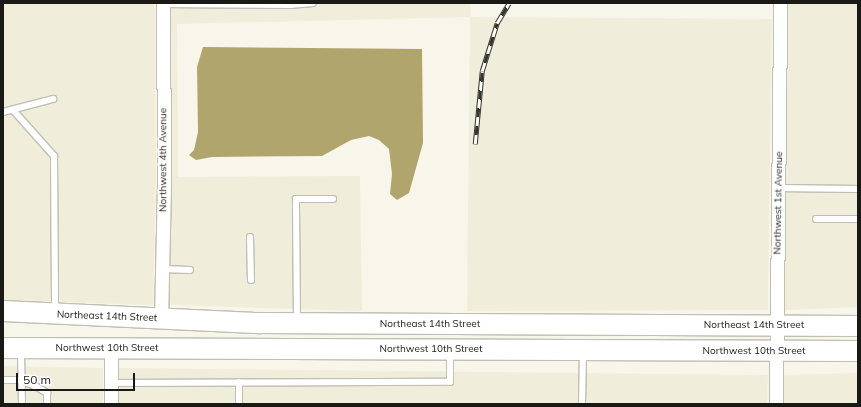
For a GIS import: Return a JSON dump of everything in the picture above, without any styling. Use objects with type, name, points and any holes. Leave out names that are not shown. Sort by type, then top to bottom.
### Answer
[{"type":"main road","name":"Northeast 14th Street","points":[[3,311],[297,323],[858,326]]},
{"type":"main road","name":"Northwest 10th Street","points":[[12,348],[858,351]]},
{"type":"street","name":"Northwest 1st Avenue","points":[[776,404],[780,3]]},
{"type":"street","name":"Northwest 4th Avenue","points":[[161,318],[164,182],[163,4]]},
{"type":"street","points":[[111,348],[111,404]]},
{"type":"lane","points":[[163,4],[290,5],[313,3]]},
{"type":"lane","points":[[3,112],[53,99]]},
{"type":"lane","points":[[13,110],[54,156],[56,314]]},
{"type":"lane","points":[[778,188],[858,189]]},
{"type":"lane","points":[[297,323],[296,199],[333,198]]},
{"type":"lane","points":[[816,219],[858,219]]},
{"type":"lane","points":[[250,237],[251,280]]},
{"type":"lane","points":[[162,269],[190,270]]},
{"type":"lane","points":[[12,348],[21,380],[22,404]]},
{"type":"lane","points":[[111,383],[450,382],[450,349]]},
{"type":"lane","points":[[582,404],[583,350]]},
{"type":"lane","points":[[3,380],[21,380],[47,393],[47,404]]},
{"type":"lane","points":[[239,382],[239,404]]},
{"type":"shaded area","points":[[3,3],[155,3],[156,181],[153,305],[3,300]]},
{"type":"shaded area","points":[[171,3],[470,3],[471,17],[772,19],[768,310],[467,311],[470,17],[177,24],[178,177],[360,176],[362,311],[169,305],[172,181]]},
{"type":"shaded area","points":[[788,3],[858,3],[858,307],[785,310]]},
{"type":"shaded area","points":[[203,47],[422,49],[423,143],[409,193],[397,200],[390,194],[392,174],[389,149],[379,140],[369,136],[351,140],[322,156],[212,157],[196,160],[189,155],[194,150],[198,132],[197,67]]},
{"type":"shaded area","points":[[3,366],[103,368],[103,404],[3,404]]},
{"type":"shaded area","points":[[119,368],[768,375],[767,404],[119,404]]},
{"type":"shaded area","points":[[858,373],[858,404],[784,404],[784,375]]},
{"type":"railway","points":[[475,144],[482,71],[497,23],[509,3]]}]
